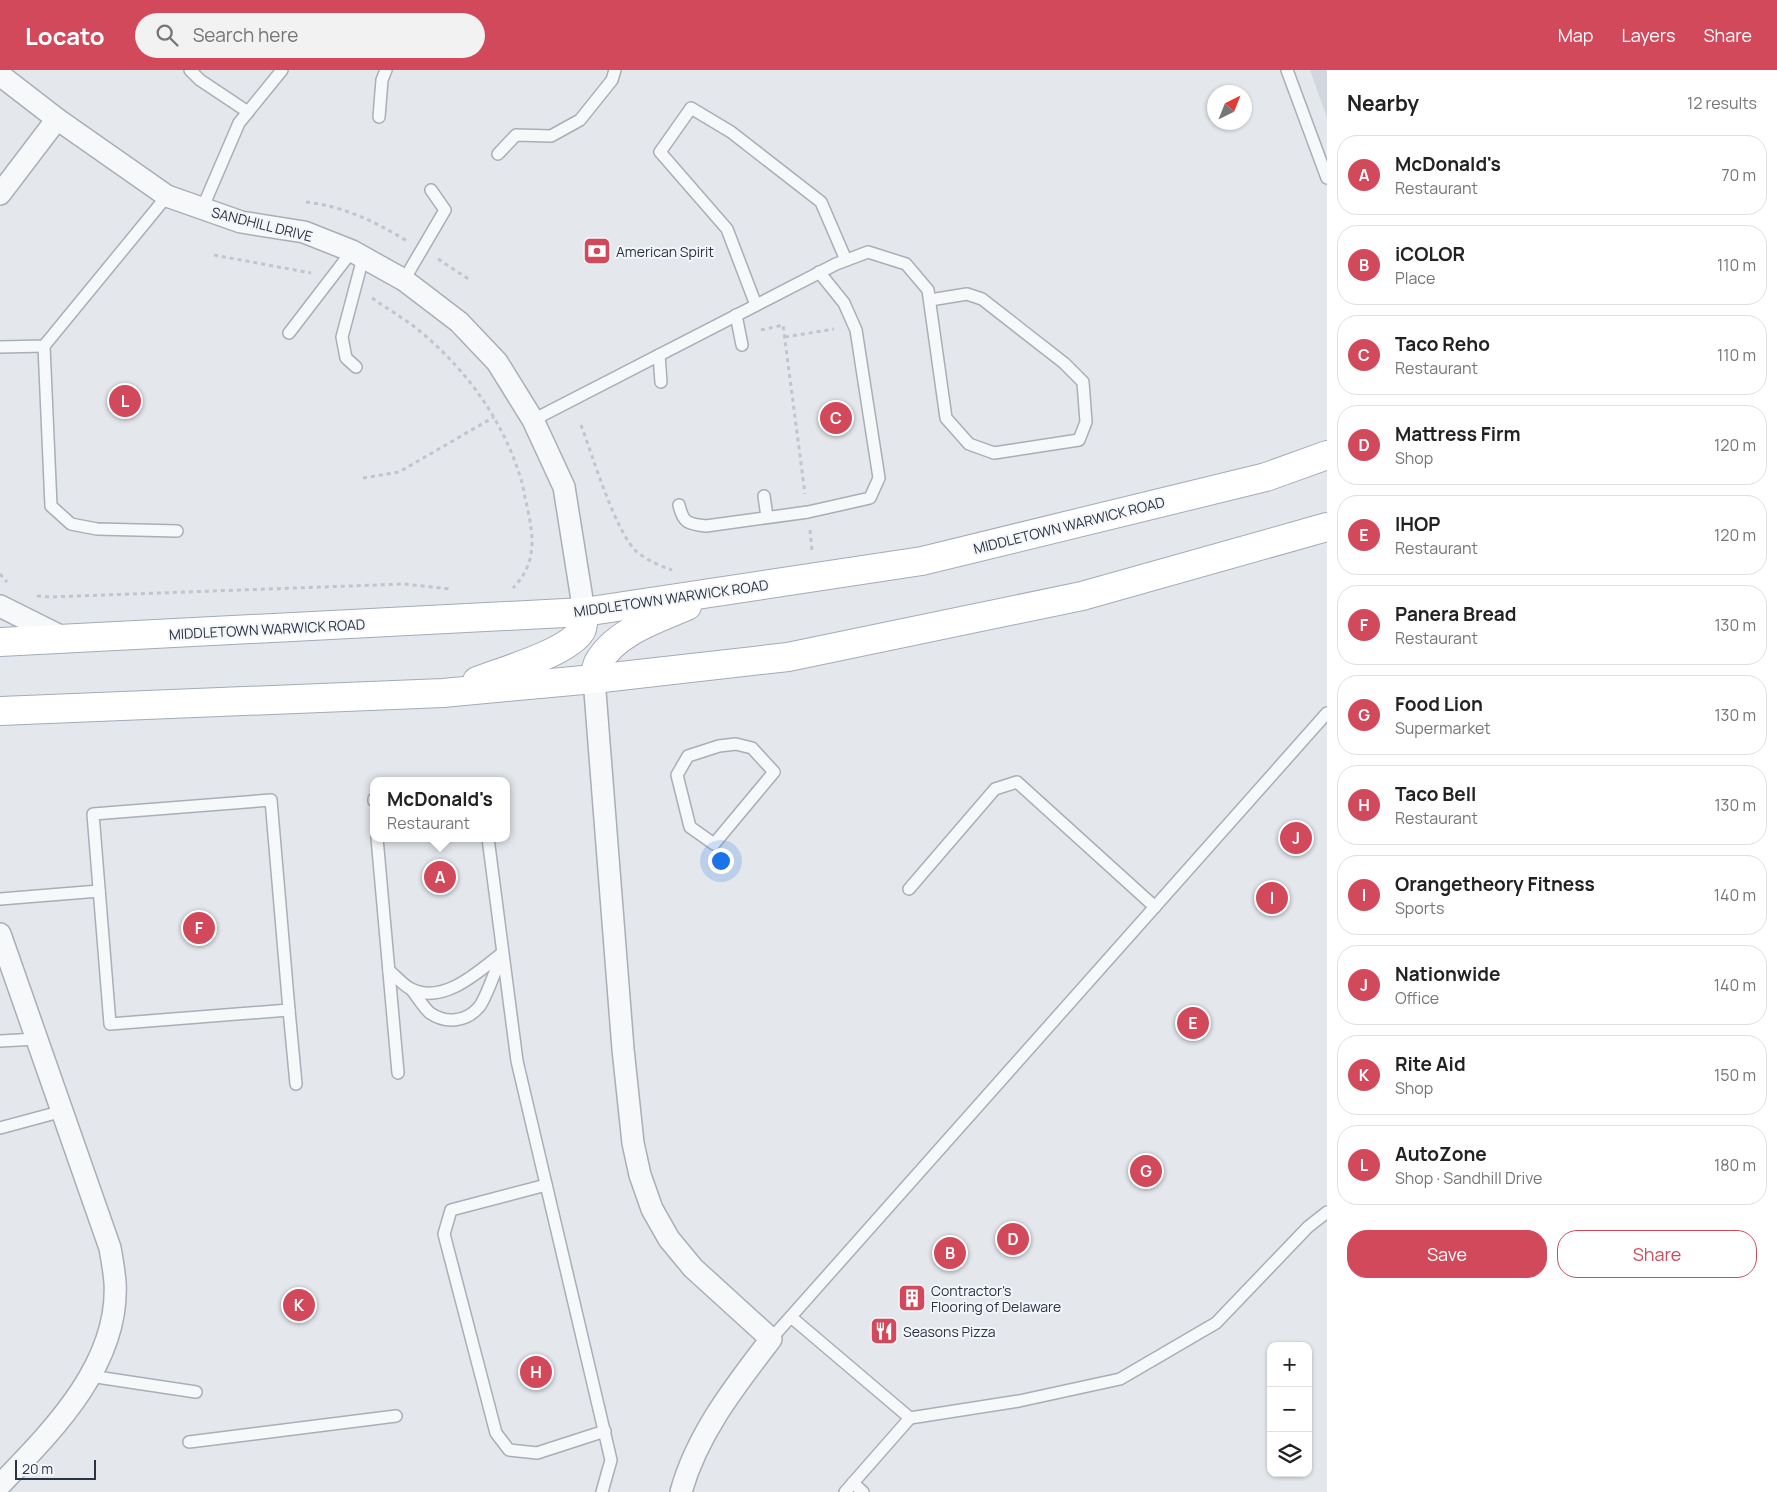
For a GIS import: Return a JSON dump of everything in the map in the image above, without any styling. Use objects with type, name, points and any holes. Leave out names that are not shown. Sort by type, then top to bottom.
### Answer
[{"type":"main road","name":"MIDDLETOWN WARWICK ROAD","points":[[0,642],[69,640],[584,612],[922,561],[1266,476],[1327,455]]},
{"type":"main road","points":[[0,711],[443,693],[594,679],[788,656],[1082,596],[1327,527]]},
{"type":"main road","points":[[594,679],[598,664],[613,644],[636,629],[716,592]]},
{"type":"main road","points":[[443,693],[551,653],[574,640],[583,629],[584,612]]},
{"type":"street","name":"SANDHILL DRIVE","points":[[0,75],[57,119],[167,196],[241,222],[304,232],[357,254],[404,280],[459,322],[496,362],[533,420],[564,488],[584,612]]},
{"type":"street","points":[[0,194],[57,119]]},
{"type":"street","points":[[0,606],[69,640]]},
{"type":"street","points":[[594,679],[623,1049],[633,1143],[640,1175],[652,1210],[669,1239],[693,1268],[771,1339],[738,1382],[711,1422],[695,1452],[681,1492]]},
{"type":"street","points":[[0,934],[110,1248],[115,1283],[111,1322],[104,1345],[90,1376],[70,1408],[40,1444],[0,1485]]},
{"type":"lane","points":[[190,70],[200,80],[248,112]]},
{"type":"lane","points":[[202,209],[239,123],[282,70]]},
{"type":"lane","points":[[380,117],[382,80],[386,70]]},
{"type":"lane","points":[[498,154],[516,135],[551,136],[580,120],[612,80],[615,70]]},
{"type":"lane","points":[[1287,70],[1327,178]]},
{"type":"lane","points":[[756,305],[727,229],[660,152],[691,108],[731,132],[821,202],[846,260]]},
{"type":"lane","points":[[404,280],[445,210],[431,190]]},
{"type":"lane","points":[[167,196],[44,346],[51,506],[70,524],[97,530],[177,531]]},
{"type":"lane","points":[[533,420],[819,272],[868,252],[906,264],[928,290],[946,418],[969,444],[994,453],[1079,440],[1086,422],[1083,382],[1064,363],[982,298],[967,294],[930,300]]},
{"type":"lane","points":[[289,333],[332,277],[357,254]]},
{"type":"lane","points":[[356,367],[346,358],[342,337],[356,286],[357,254]]},
{"type":"lane","points":[[679,505],[682,517],[690,524],[706,526],[808,512],[870,498],[879,478],[856,330],[844,303],[819,272]]},
{"type":"lane","points":[[736,315],[742,345]]},
{"type":"lane","points":[[0,347],[44,346]]},
{"type":"lane","points":[[658,355],[661,382]]},
{"type":"lane","points":[[764,496],[767,517]]},
{"type":"lane","points":[[771,1339],[1327,713]]},
{"type":"lane","points":[[736,744],[752,748],[774,772],[714,844],[690,827],[678,776],[688,756],[718,746],[736,744]]},
{"type":"lane","points":[[909,890],[995,789],[1017,782],[1155,907]]},
{"type":"lane","points":[[289,1010],[110,1024],[93,814],[271,800],[296,1084]]},
{"type":"lane","points":[[377,842],[398,1073]]},
{"type":"lane","points":[[489,842],[516,1061],[611,1460],[602,1492]]},
{"type":"lane","points":[[0,899],[99,891]]},
{"type":"lane","points":[[389,971],[411,989],[429,1012],[442,1019],[454,1021],[466,1017],[479,1007],[503,953]]},
{"type":"lane","points":[[411,989],[433,994],[453,988],[472,977],[503,953]]},
{"type":"lane","points":[[0,1041],[38,1039]]},
{"type":"lane","points":[[0,1128],[63,1111]]},
{"type":"lane","points":[[546,1185],[451,1210],[444,1234],[496,1433],[509,1450],[538,1453],[605,1431]]},
{"type":"lane","points":[[863,1492],[849,1488],[910,1418],[1019,1401],[1120,1379],[1216,1322],[1308,1227],[1327,1212]]},
{"type":"lane","points":[[791,1317],[910,1418]]},
{"type":"lane","points":[[90,1376],[196,1392]]},
{"type":"lane","points":[[189,1442],[396,1416]]},
{"type":"path","points":[[306,202],[330,205],[374,222],[470,280]]},
{"type":"path","points":[[214,255],[332,277]]},
{"type":"path","points":[[356,286],[416,328],[456,365],[481,395],[501,429],[520,473],[530,520],[533,546],[528,567],[512,589],[506,591]]},
{"type":"path","points":[[761,330],[783,325],[812,552]]},
{"type":"path","points":[[785,337],[839,328]]},
{"type":"path","points":[[363,478],[399,472],[494,417]]},
{"type":"path","points":[[0,574],[7,583],[15,587]]},
{"type":"path","points":[[30,594],[50,598],[404,584],[453,590]]},
{"type":"shaded area","points":[[1310,70],[1327,70],[1327,118]]},
{"type":"place","name":"American Spirit","points":[[597,251]]},
{"type":"place","name":"AutoZone","points":[[125,401]]},
{"type":"place","name":"Taco Reho","points":[[836,418]]},
{"type":"place","name":"Nationwide","points":[[1296,838]]},
{"type":"place","name":"McDonald's","points":[[440,877]]},
{"type":"place","name":"Orangetheory Fitness","points":[[1272,898]]},
{"type":"place","name":"Panera Bread","points":[[199,928]]},
{"type":"place","name":"IHOP","points":[[1193,1023]]},
{"type":"place","name":"Food Lion","points":[[1146,1171]]},
{"type":"place","name":"Mattress Firm","points":[[1013,1239]]},
{"type":"place","name":"iCOLOR","points":[[950,1253]]},
{"type":"place","name":"Contractor's Flooring of Delaware","points":[[912,1298]]},
{"type":"place","name":"Rite Aid","points":[[299,1305]]},
{"type":"place","name":"Seasons Pizza","points":[[884,1331]]},
{"type":"place","name":"Taco Bell","points":[[536,1372]]}]
